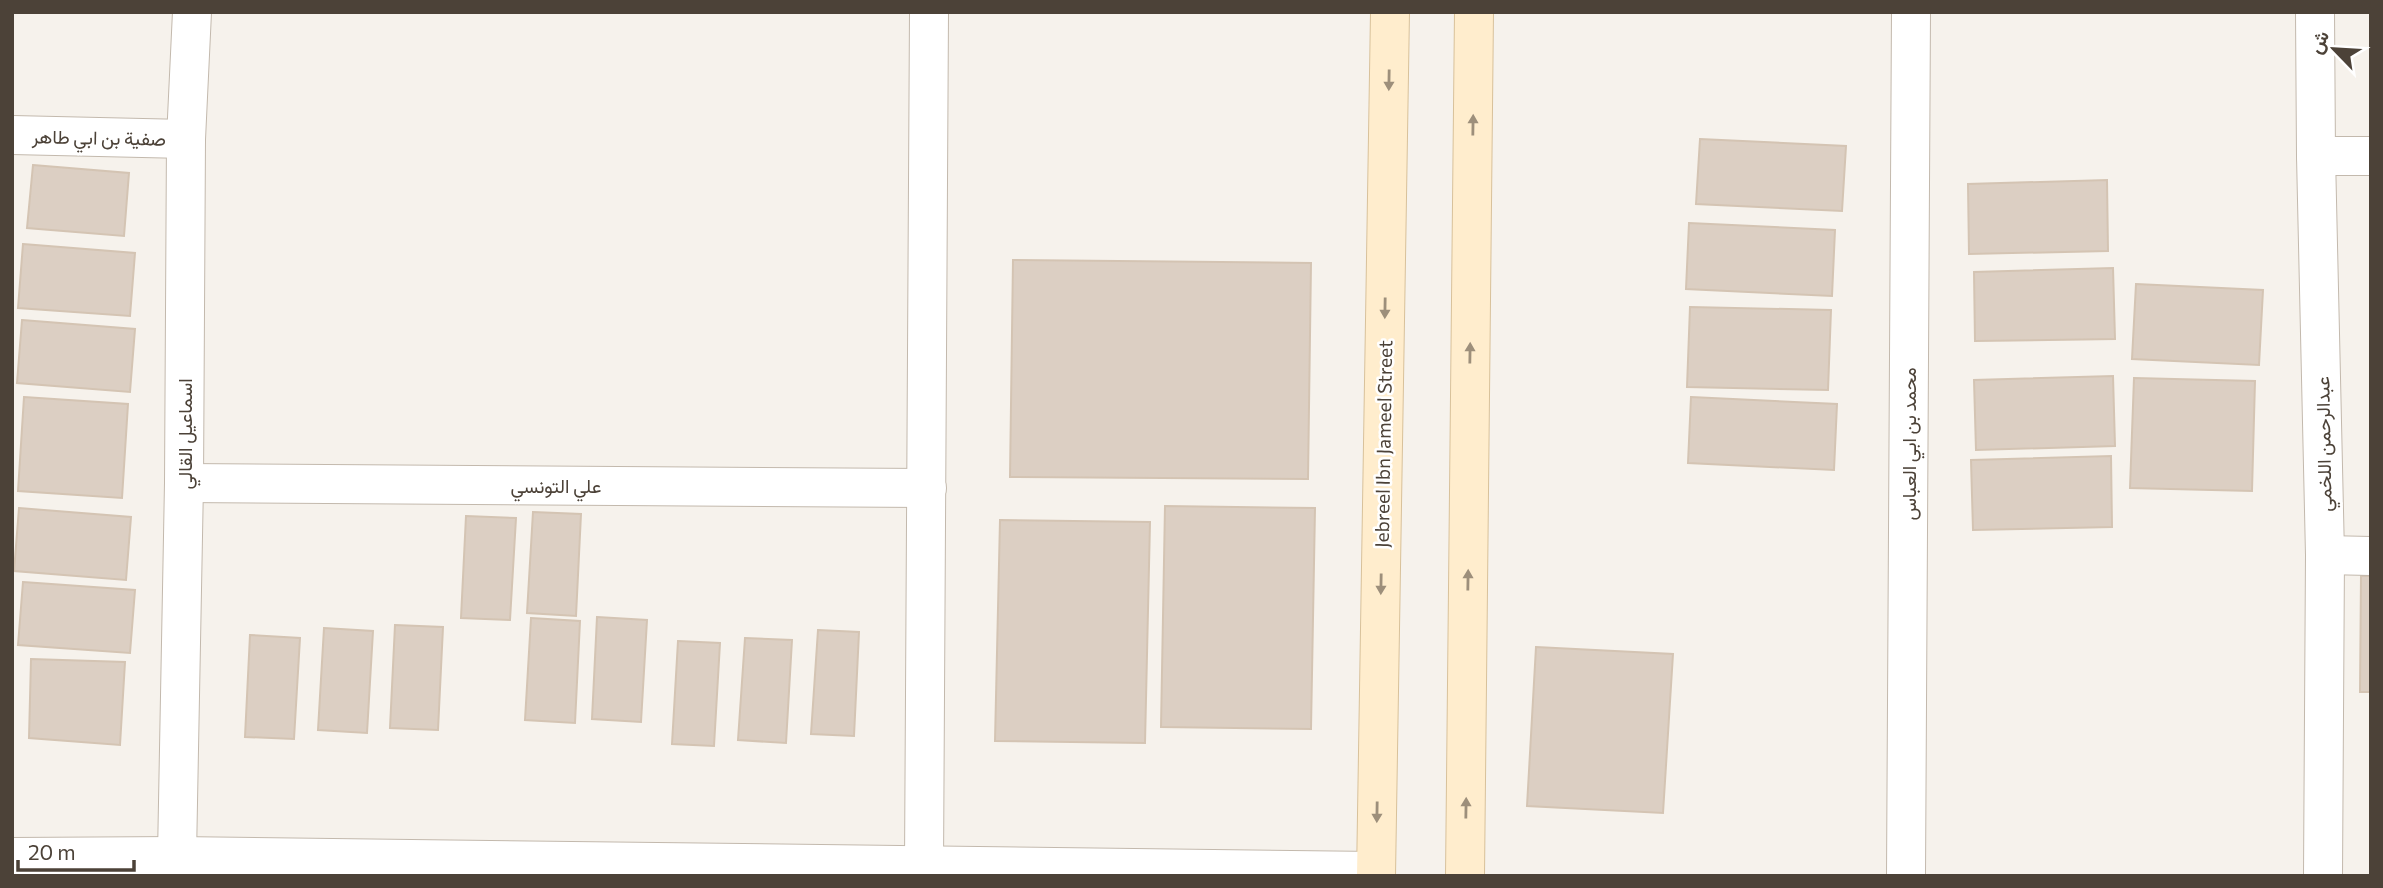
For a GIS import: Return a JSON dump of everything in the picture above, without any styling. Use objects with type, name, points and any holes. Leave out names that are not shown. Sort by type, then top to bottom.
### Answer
[{"type":"street","name":"اسماعيل القالي","points":[[177,856],[184,483],[186,139],[192,12]]},
{"type":"street","points":[[925,865],[929,12]]},
{"type":"street","name":"Jebreel Ibn Jameel Street","points":[[1376,873],[1390,12]]},
{"type":"street","points":[[1465,876],[1474,12]]},
{"type":"street","name":"محمد بن ابي العباس","points":[[1906,876],[1911,12]]},
{"type":"street","name":"عبدالرحمن اللخمي","points":[[2315,12],[2315,156],[2325,555],[2322,876]]},
{"type":"street","name":"صفية بن ابي طاهر","points":[[12,135],[186,139]]},
{"type":"street","points":[[2315,156],[2371,156]]},
{"type":"street","name":"علي التونسي","points":[[184,483],[927,488]]},
{"type":"street","points":[[2325,555],[2371,556]]},
{"type":"street","points":[[12,857],[177,856],[1376,873]]},
{"type":"building","points":[[1700,139],[1846,146],[1842,211],[1696,204]]},
{"type":"building","points":[[33,165],[129,173],[124,236],[27,228]]},
{"type":"building","points":[[2107,180],[2108,251],[1969,254],[1968,184]]},
{"type":"building","points":[[1689,223],[1835,230],[1832,296],[1686,289]]},
{"type":"building","points":[[23,244],[135,253],[130,316],[18,308]]},
{"type":"building","points":[[1013,260],[1311,263],[1308,479],[1010,477]]},
{"type":"building","points":[[2113,268],[2115,339],[1975,341],[1974,272]]},
{"type":"building","points":[[2136,284],[2263,290],[2259,365],[2132,359]]},
{"type":"building","points":[[1690,307],[1831,310],[1828,390],[1687,387]]},
{"type":"building","points":[[22,320],[135,329],[130,392],[17,383]]},
{"type":"building","points":[[2113,376],[2115,446],[1976,450],[1974,380]]},
{"type":"building","points":[[2134,378],[2255,381],[2252,491],[2130,488]]},
{"type":"building","points":[[24,397],[128,404],[122,498],[18,491]]},
{"type":"building","points":[[1691,397],[1837,404],[1834,470],[1688,463]]},
{"type":"building","points":[[2111,456],[2112,527],[1973,530],[1971,460]]},
{"type":"building","points":[[1165,506],[1315,508],[1311,729],[1161,727]]},
{"type":"building","points":[[19,508],[131,517],[126,580],[14,571]]},
{"type":"building","points":[[533,512],[581,514],[576,616],[527,613]]},
{"type":"building","points":[[466,516],[516,518],[510,620],[461,618]]},
{"type":"building","points":[[1000,520],[1150,522],[1145,743],[995,741]]},
{"type":"building","points":[[2361,576],[2371,576],[2371,692],[2360,692]]},
{"type":"building","points":[[23,582],[135,590],[130,653],[18,645]]},
{"type":"building","points":[[597,617],[647,620],[641,722],[592,719]]},
{"type":"building","points":[[531,618],[580,621],[575,723],[525,720]]},
{"type":"building","points":[[395,625],[443,627],[438,730],[390,728]]},
{"type":"building","points":[[324,628],[373,631],[367,733],[318,730]]},
{"type":"building","points":[[818,630],[859,632],[854,736],[811,734]]},
{"type":"building","points":[[250,635],[300,638],[294,739],[245,737]]},
{"type":"building","points":[[745,638],[792,640],[786,743],[738,740]]},
{"type":"building","points":[[678,641],[720,643],[714,746],[672,744]]},
{"type":"building","points":[[1536,647],[1673,654],[1663,813],[1527,806]]},
{"type":"building","points":[[31,659],[125,662],[120,745],[29,738]]}]
